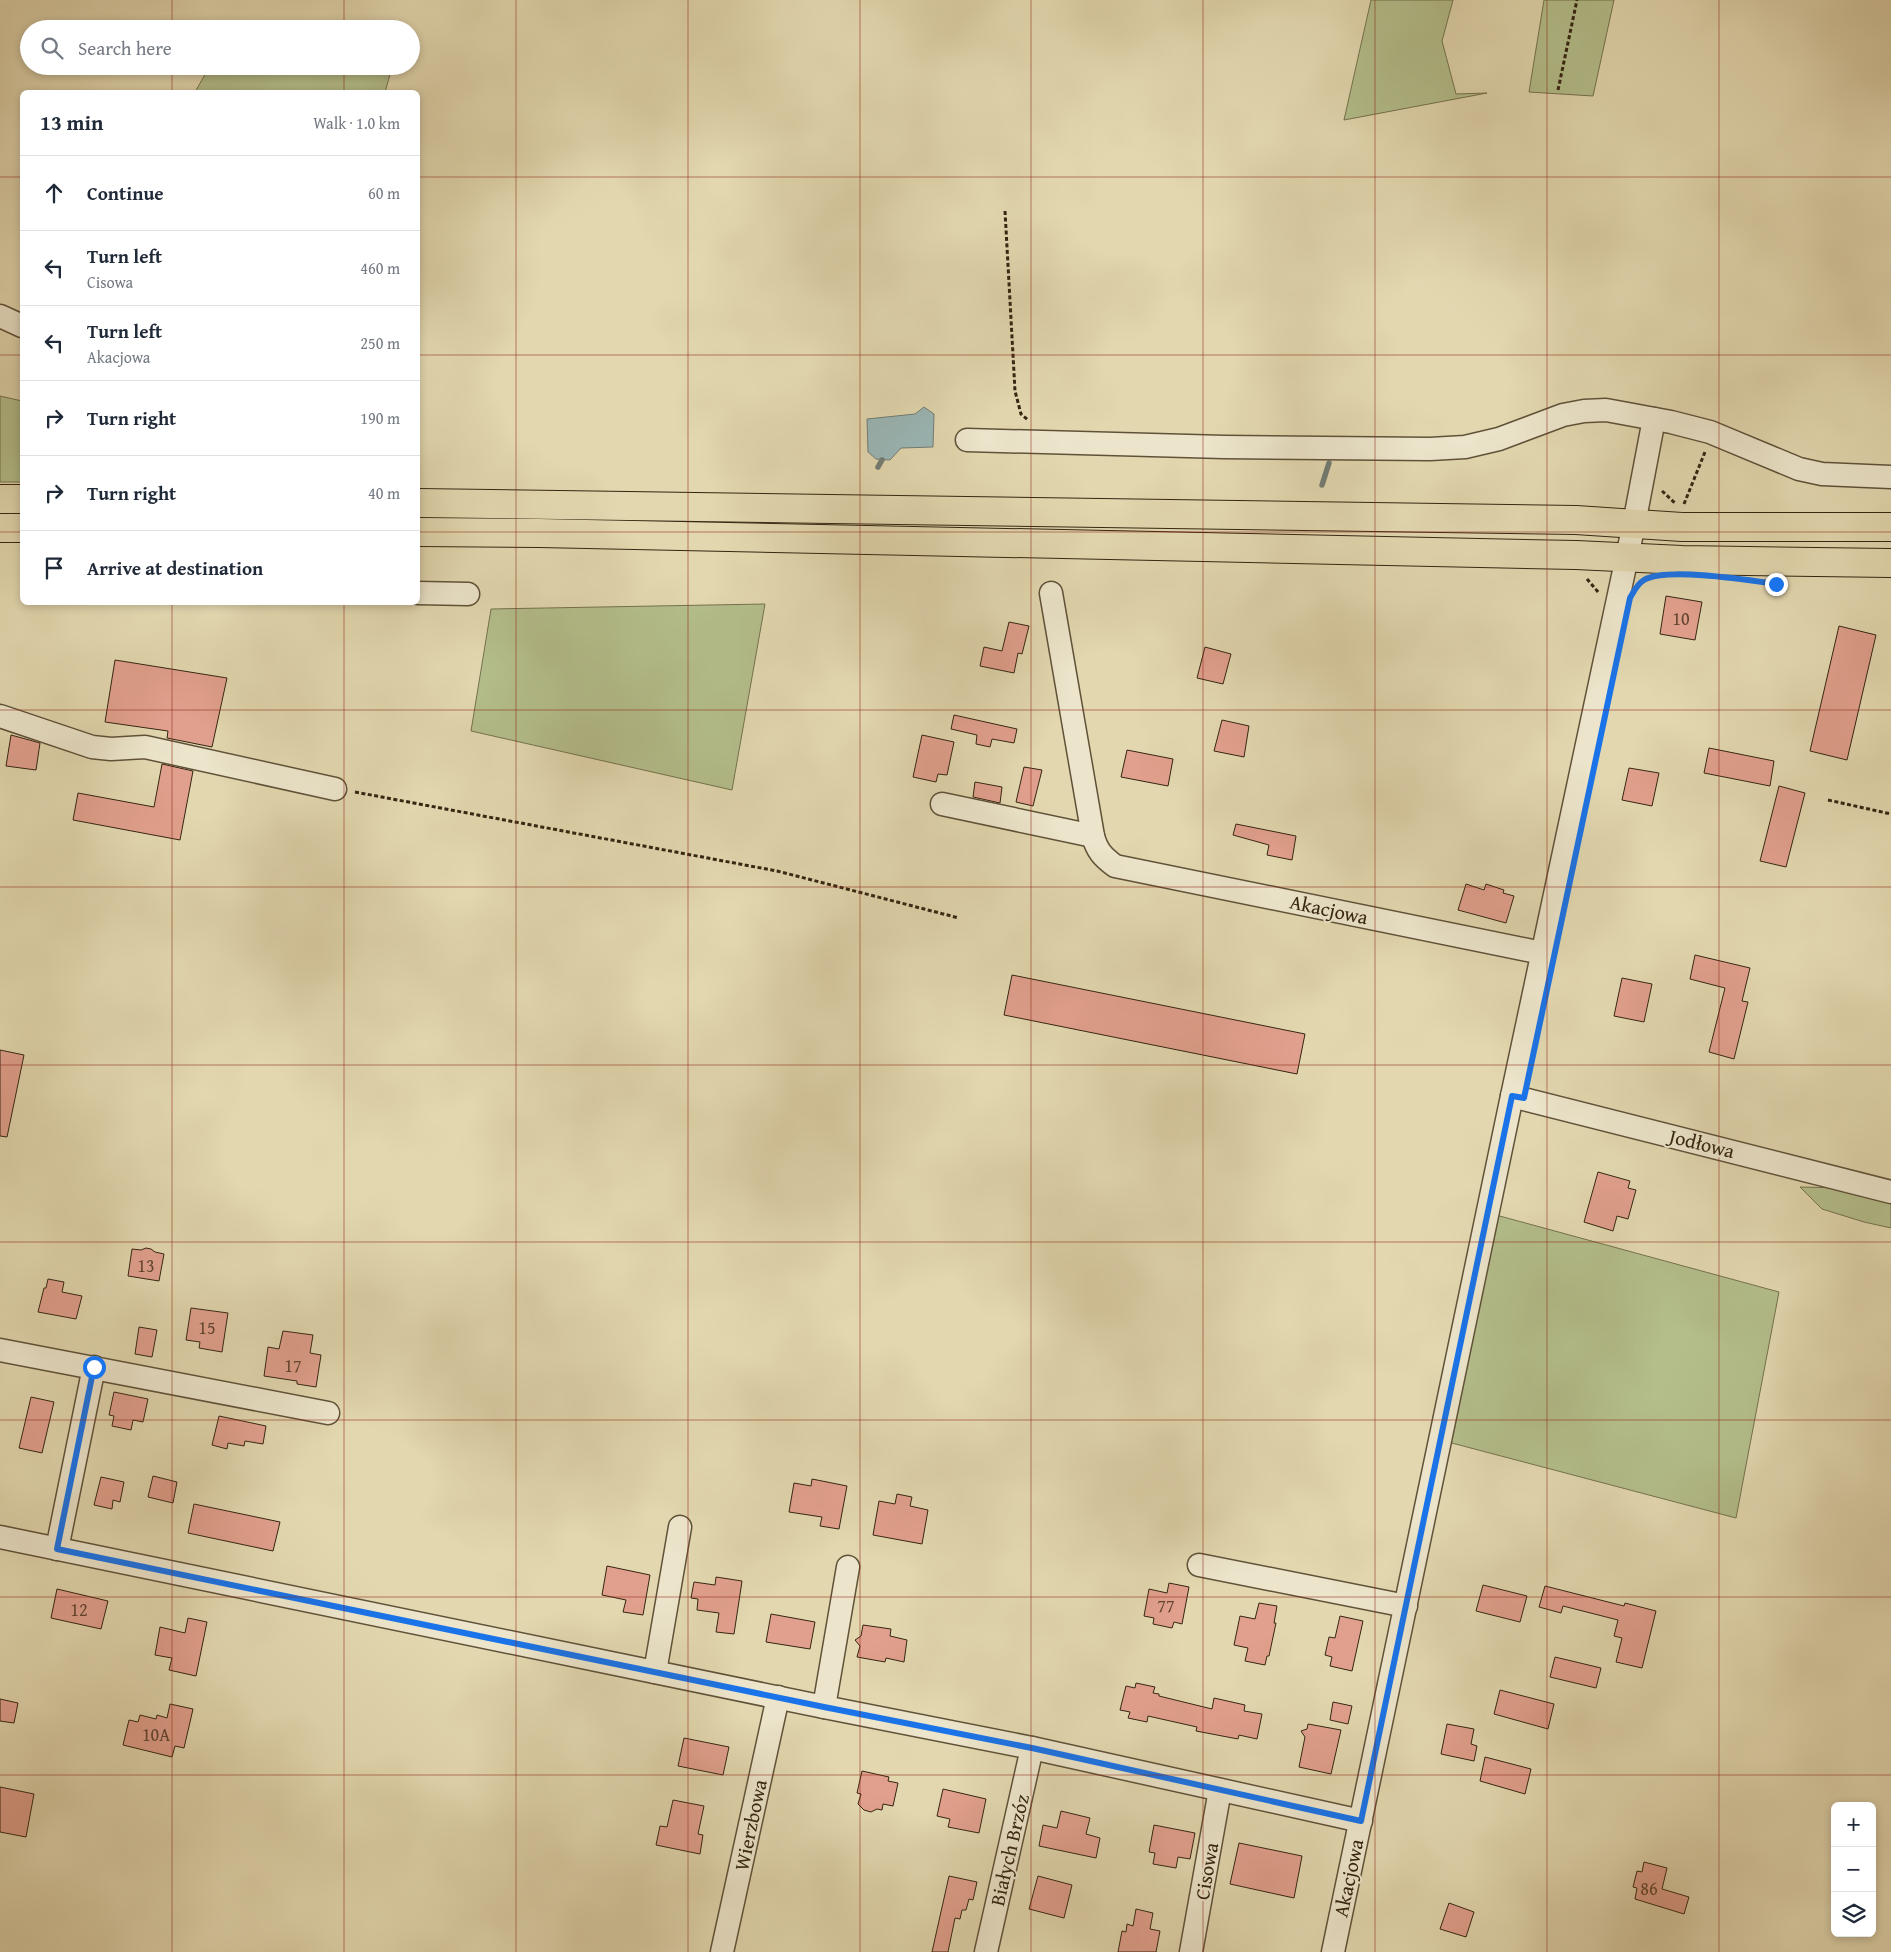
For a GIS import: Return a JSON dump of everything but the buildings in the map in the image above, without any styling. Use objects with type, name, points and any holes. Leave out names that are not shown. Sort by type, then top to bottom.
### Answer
[{"type":"main road","points":[[0,499],[20,499]]},
{"type":"main road","points":[[420,503],[1576,520],[1682,527],[1891,527]]},
{"type":"main road","points":[[0,528],[20,528]]},
{"type":"main road","points":[[420,532],[539,533],[1627,557],[1682,560],[1891,563]]},
{"type":"street","points":[[0,316],[20,325]]},
{"type":"street","points":[[967,440],[1224,447],[1430,449],[1465,447],[1499,439],[1563,415],[1584,411],[1606,410],[1654,418],[1712,433],[1799,469],[1822,474],[1891,477]]},
{"type":"street","name":"Akacjowa","points":[[1333,1952],[1542,953],[1634,524],[1654,418]]},
{"type":"street","points":[[420,593],[468,594]]},
{"type":"street","points":[[942,804],[1093,836],[1051,593]]},
{"type":"street","points":[[0,716],[92,747],[111,749],[145,747],[335,789]]},
{"type":"street","name":"Akacjowa","points":[[1093,836],[1096,849],[1102,857],[1115,866],[1542,953]]},
{"type":"street","name":"Jodłowa","points":[[1512,1096],[1891,1192]]},
{"type":"street","points":[[0,1350],[328,1413]]},
{"type":"street","points":[[57,1549],[94,1367]]},
{"type":"street","points":[[656,1672],[680,1527]]},
{"type":"street","points":[[0,1537],[1032,1748],[1361,1821]]},
{"type":"street","points":[[1199,1565],[1406,1606]]},
{"type":"street","points":[[824,1707],[848,1567]]},
{"type":"street","name":"Wierzbowa","points":[[722,1952],[778,1697]]},
{"type":"street","name":"Białych Brzóz","points":[[986,1952],[1032,1748]]},
{"type":"street","name":"Cisowa","points":[[1191,1952],[1220,1790]]},
{"type":"path","points":[[1558,90],[1577,0]]},
{"type":"path","points":[[1005,211],[1015,391],[1021,414],[1028,421]]},
{"type":"path","points":[[1664,492],[1674,502],[1683,506],[1712,433]]},
{"type":"path","points":[[335,789],[777,871],[959,918]]},
{"type":"path","points":[[1828,800],[1891,814]]},
{"type":"green space","points":[[1371,0],[1453,0],[1442,41],[1456,94],[1487,93],[1344,120]]},
{"type":"green space","points":[[1544,0],[1614,0],[1593,96],[1529,92]]},
{"type":"green space","points":[[205,75],[390,75],[386,90],[196,90]]},
{"type":"green space","points":[[0,396],[20,401],[20,482],[0,482]]},
{"type":"green space","points":[[765,604],[732,790],[471,731],[491,609]]},
{"type":"green space","points":[[1800,1187],[1846,1188],[1891,1200],[1891,1228],[1822,1209]]},
{"type":"green space","points":[[1496,1215],[1779,1292],[1736,1518],[1448,1442]]},
{"type":"water","points":[[924,407],[934,414],[933,447],[901,448],[890,460],[876,459],[868,452],[867,419],[915,414]]},
{"type":"waterway","points":[[878,467],[882,460]]},
{"type":"waterway","points":[[1322,485],[1329,463]]},
{"type":"route","points":[[94,1367],[57,1549],[1032,1748],[1361,1821],[1512,1096],[1524,1098],[1630,598],[1640,583],[1653,576],[1710,575],[1776,584]]}]
